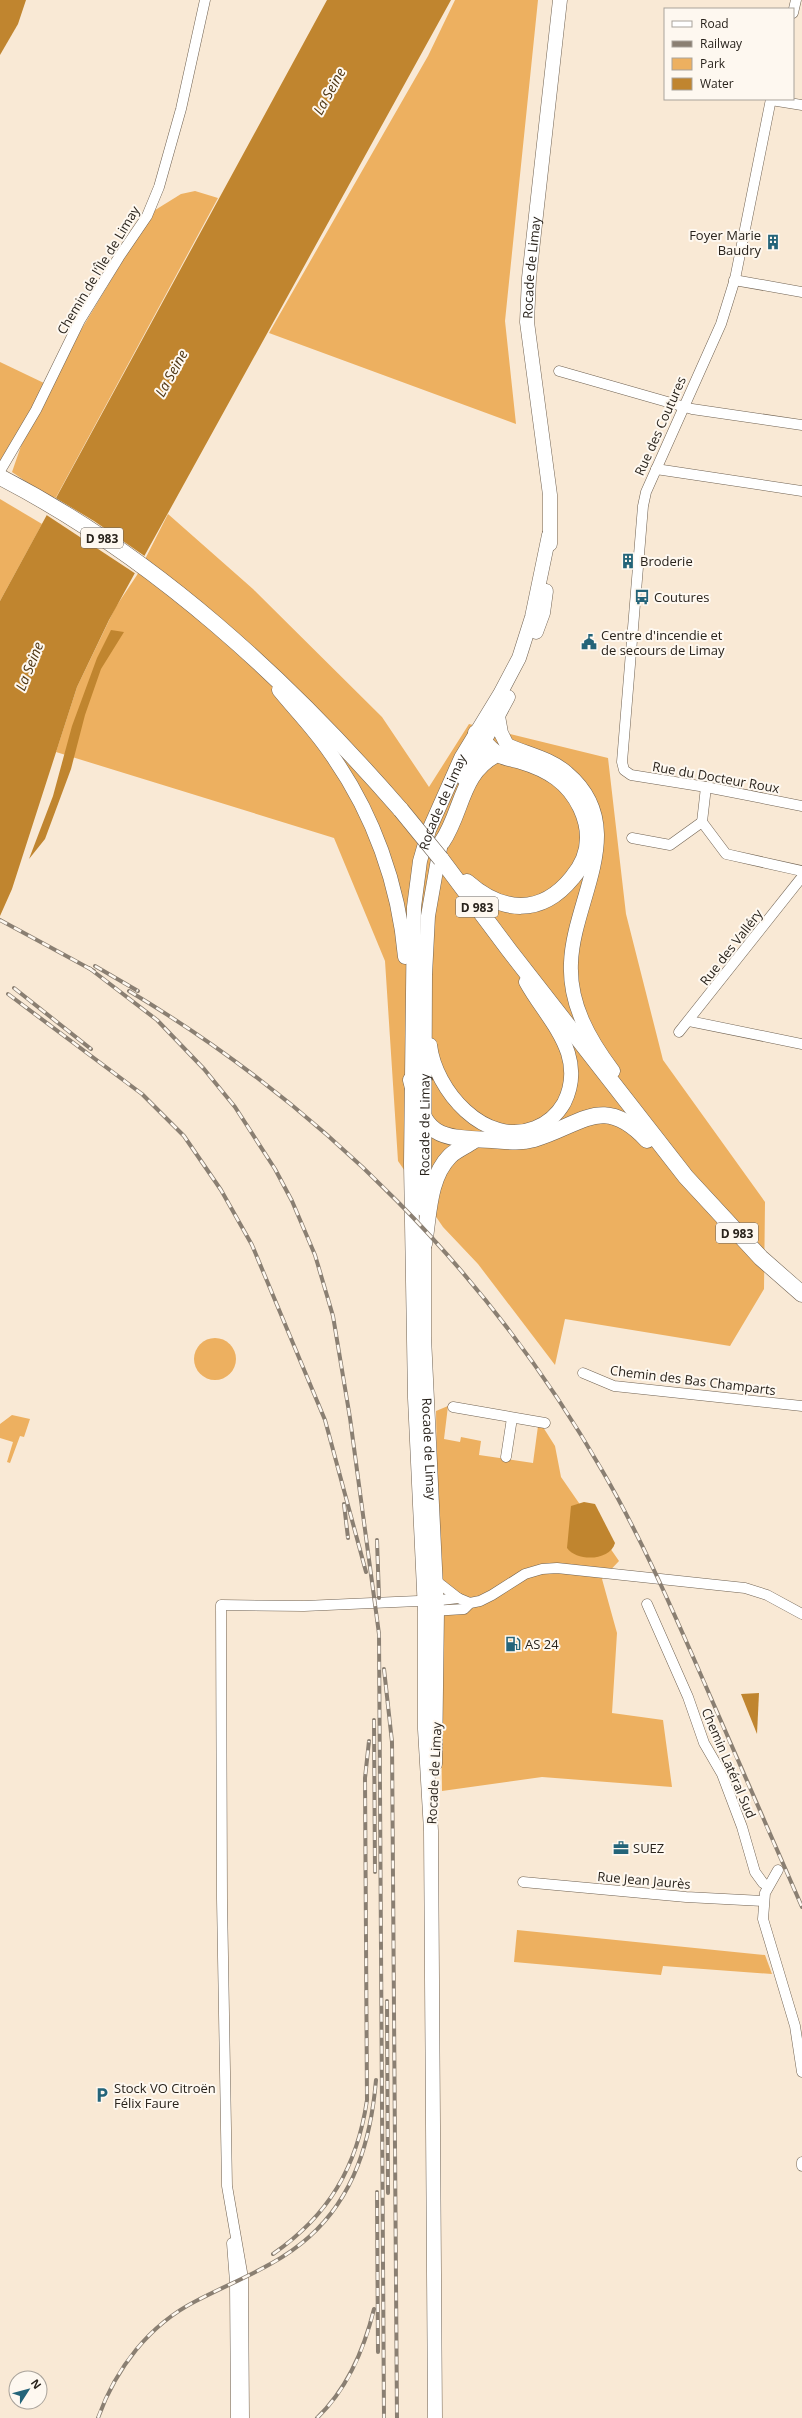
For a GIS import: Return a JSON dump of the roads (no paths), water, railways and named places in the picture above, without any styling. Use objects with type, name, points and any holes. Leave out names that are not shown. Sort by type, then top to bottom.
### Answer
[{"type":"main road","name":"Rocade de Limay","points":[[435,2418],[431,1831],[436,1726],[431,1606],[415,1383],[411,1080],[414,907],[420,861],[429,830],[461,758],[498,716],[528,656],[543,613],[551,552],[549,535],[550,495],[530,357],[527,322],[529,278],[560,0]]},
{"type":"main road","name":"D 983","points":[[0,477],[95,533],[148,570],[198,609],[258,662],[355,756],[444,861],[509,950],[686,1177],[761,1258],[802,1294]]},
{"type":"main road","name":"Rocade de Limay","points":[[431,1606],[435,1580],[424,1337],[425,975],[428,910],[442,842],[460,788],[480,738],[519,658],[532,617],[549,535]]},
{"type":"main road","points":[[258,662],[331,754],[370,824],[379,845],[401,921],[412,1047]]},
{"type":"main road","points":[[498,716],[502,749]]},
{"type":"main road","points":[[444,861],[482,895],[508,905],[523,906],[546,902],[556,896],[584,863],[588,851],[588,826],[581,807],[569,789],[556,775],[480,738]]},
{"type":"main road","points":[[442,842],[448,832],[476,769],[502,749]]},
{"type":"main road","points":[[502,749],[558,766],[574,779],[585,794],[593,810],[597,824],[598,842],[590,885],[572,946],[571,965],[573,988],[583,1026],[596,1048],[628,1090],[647,1126]]},
{"type":"main road","points":[[425,975],[432,1061],[444,1086],[459,1105],[471,1115],[489,1126],[512,1132],[531,1130],[545,1124],[561,1107],[570,1085],[570,1064],[568,1052],[554,1024],[530,989],[509,950]]},
{"type":"main road","points":[[411,1080],[424,1120],[445,1136],[473,1141],[524,1142],[535,1139],[588,1116],[609,1116],[618,1118],[635,1127],[686,1177]]},
{"type":"main road","points":[[424,1244],[439,1169],[450,1156],[473,1141]]},
{"type":"street","name":"Chemin de l'Île de Limay","points":[[0,471],[36,410],[80,320],[119,257],[147,216],[159,187],[181,109],[206,0]]},
{"type":"street","points":[[771,100],[802,105]]},
{"type":"street","name":"Rue des Coutures","points":[[626,772],[623,766],[623,754],[643,506],[646,492],[720,324],[734,280],[771,100]]},
{"type":"street","points":[[734,280],[802,292]]},
{"type":"street","points":[[559,371],[692,409],[802,425]]},
{"type":"street","points":[[656,468],[802,491]]},
{"type":"street","name":"Rue du Docteur Roux","points":[[626,772],[635,776],[706,786],[802,806]]},
{"type":"street","points":[[706,786],[702,822],[726,854],[802,871]]},
{"type":"street","points":[[632,838],[670,845],[702,822]]},
{"type":"street","name":"Rue des Valléry","points":[[679,1032],[802,877]]},
{"type":"street","points":[[689,1021],[802,1044]]},
{"type":"street","name":"Chemin des Bas Champarts","points":[[583,1373],[614,1386],[802,1406]]},
{"type":"street","points":[[453,1407],[545,1423]]},
{"type":"street","points":[[506,1457],[512,1418]]},
{"type":"street","points":[[435,1580],[458,1598],[470,1603],[480,1602],[525,1574],[542,1569],[557,1568],[745,1588],[767,1595],[802,1614]]},
{"type":"street","points":[[431,1606],[458,1598]]},
{"type":"street","points":[[244,2418],[243,2278],[227,2186],[224,2042],[222,1606],[431,1606],[464,1609],[470,1603]]},
{"type":"street","name":"Chemin Latéral Sud","points":[[647,1604],[688,1697],[704,1743],[722,1774],[742,1827],[755,1872],[763,1883],[768,1886]]},
{"type":"street","points":[[778,1870],[768,1886],[763,1901],[765,1928],[795,2026],[802,2072]]},
{"type":"street","name":"Rue Jean Jaurès","points":[[523,1882],[686,1897],[763,1901]]},
{"type":"street","points":[[231,2211],[235,2282],[236,2418]]},
{"type":"water","points":[[0,0],[26,0],[18,24],[0,55]]},
{"type":"water","name":"La Seine","points":[[327,0],[451,0],[109,620],[77,687],[12,889],[0,916],[0,601]]},
{"type":"water","points":[[111,630],[124,632],[101,669],[85,715],[71,769],[45,839],[29,859],[53,796],[72,726],[97,658]]},
{"type":"water","points":[[584,1502],[595,1504],[615,1543],[612,1549],[607,1553],[593,1558],[578,1556],[567,1548],[571,1506]]},
{"type":"water","points":[[759,1693],[757,1734],[741,1694]]},
{"type":"railway","points":[[0,920],[94,971]]},
{"type":"railway","points":[[95,966],[138,991]]},
{"type":"railway","points":[[89,968],[157,1020],[204,1069],[235,1107],[275,1169],[292,1201],[315,1255],[333,1316],[350,1418],[379,1634],[384,2418]]},
{"type":"railway","points":[[14,988],[91,1049]]},
{"type":"railway","points":[[129,991],[201,1037],[270,1088],[335,1142],[397,1201],[455,1263],[508,1329],[558,1399],[603,1472],[631,1523],[681,1629],[802,1907]]},
{"type":"railway","points":[[8,994],[142,1094],[184,1136],[221,1190],[252,1245],[325,1420],[366,1572]]},
{"type":"railway","points":[[344,1504],[348,1538]]},
{"type":"railway","points":[[377,1540],[379,1598]]},
{"type":"railway","points":[[384,1669],[392,1742],[397,2418]]},
{"type":"railway","points":[[374,1720],[375,1872]]},
{"type":"railway","points":[[273,2254],[293,2239],[310,2223],[325,2206],[337,2188],[348,2168],[356,2147],[367,2100],[365,1778],[369,1741]]},
{"type":"railway","points":[[387,2001],[388,2193]]},
{"type":"railway","points":[[98,2418],[114,2382],[125,2365],[149,2335],[163,2322],[196,2301],[269,2265],[297,2247],[325,2221],[349,2185],[358,2165],[370,2124],[376,2080]]},
{"type":"railway","points":[[377,2192],[378,2352]]},
{"type":"railway","points":[[317,2418],[338,2394],[353,2368],[360,2354],[374,2309]]},
{"type":"place","name":"Foyer Marie Baudry","points":[[773,242]]},
{"type":"place","name":"Broderie","points":[[628,561]]},
{"type":"place","name":"Coutures","points":[[642,597]]},
{"type":"place","name":"Centre d'incendie et de secours de Limay","points":[[589,642]]},
{"type":"place","name":"AS 24","points":[[513,1644]]},
{"type":"place","name":"SUEZ","points":[[621,1848]]},
{"type":"place","name":"Stock VO Citroën Félix Faure","points":[[102,2095]]}]
